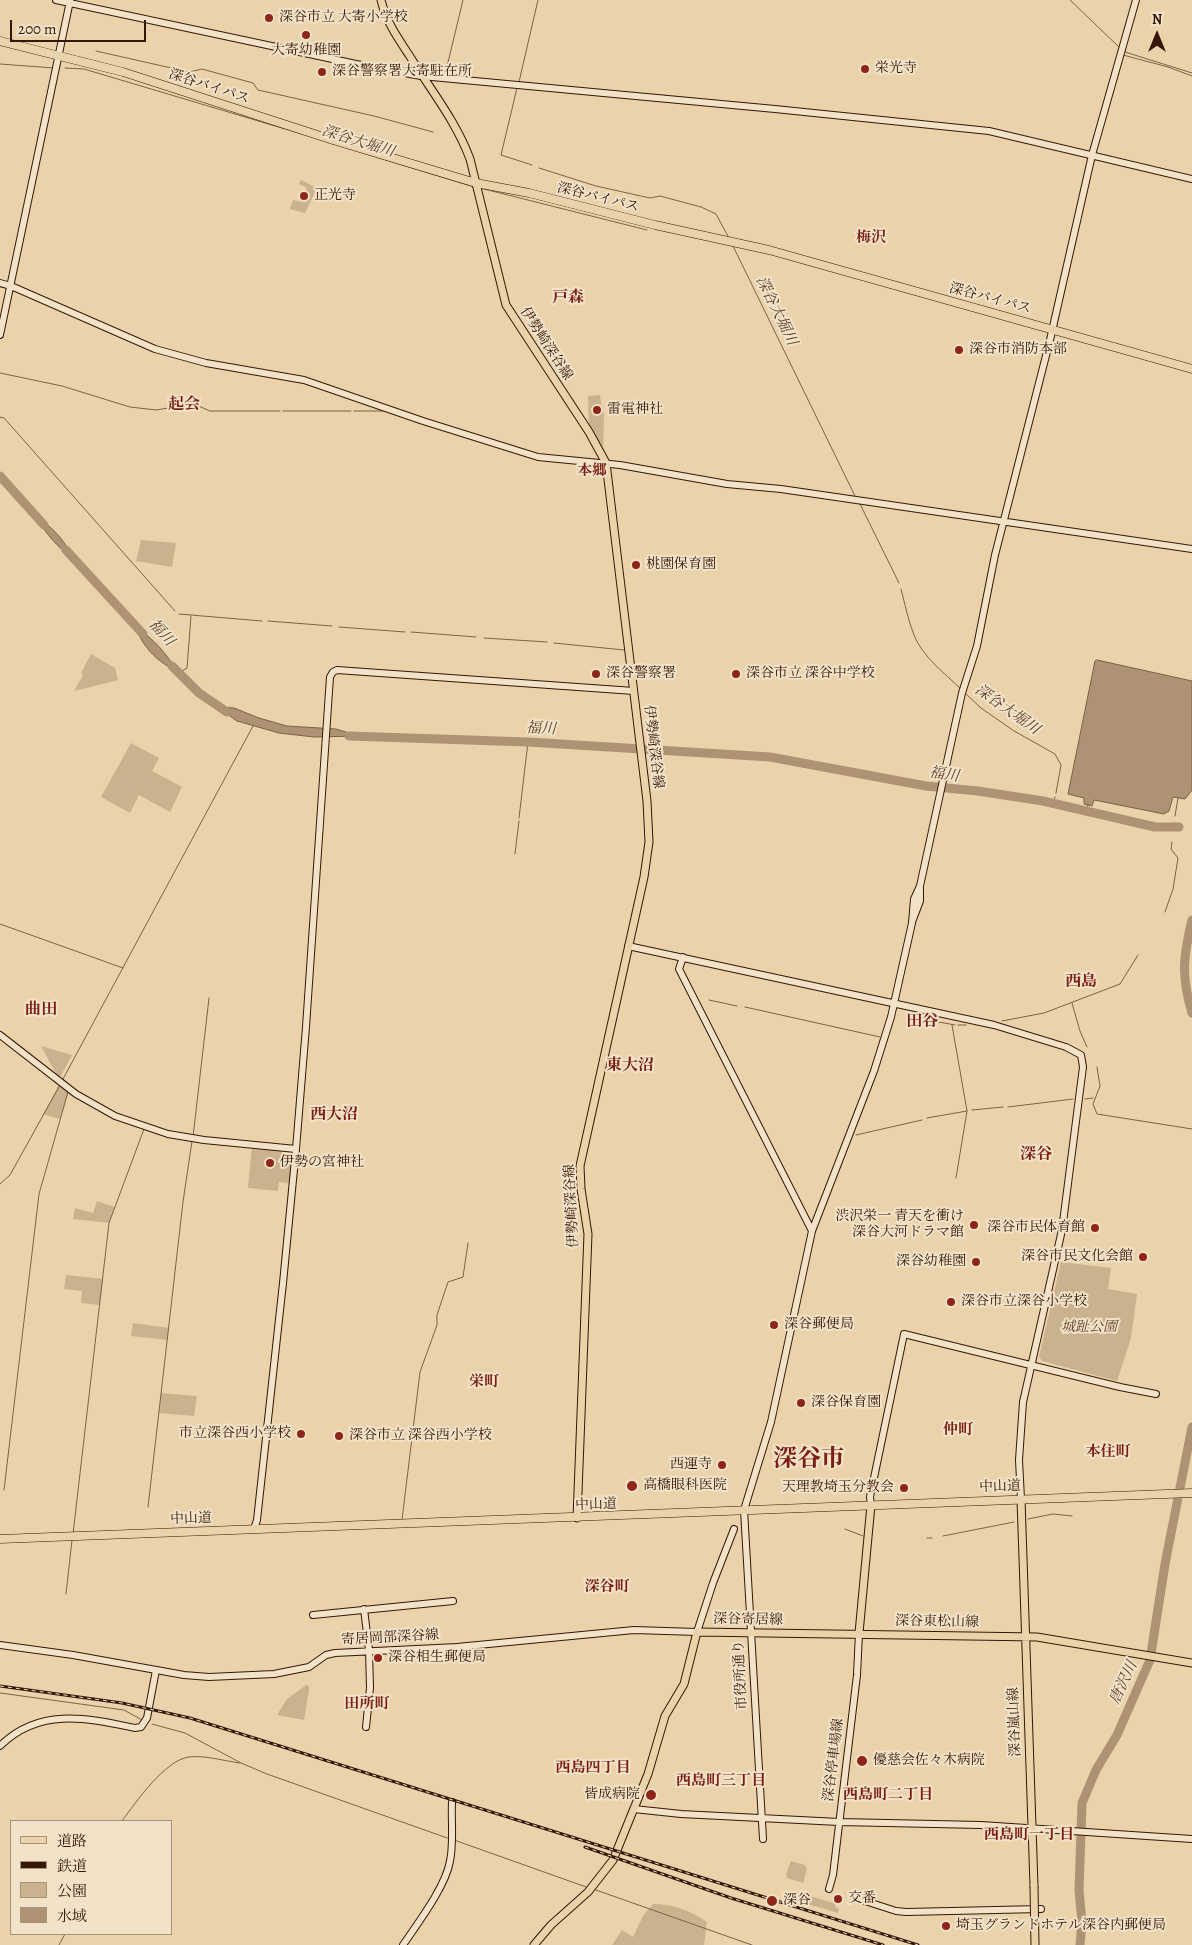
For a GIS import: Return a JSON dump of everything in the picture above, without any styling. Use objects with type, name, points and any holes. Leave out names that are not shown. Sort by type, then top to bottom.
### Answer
[{"type":"highway","name":"深谷バイパス","points":[[0,41],[123,72],[324,137],[476,183],[529,193],[655,225],[769,250],[1192,369]]},
{"type":"highway","name":"中山道","points":[[0,1539],[1189,1493]]},
{"type":"main road","name":"伊勢崎深谷線","points":[[381,0],[390,25],[421,76],[451,119],[465,145],[506,305],[589,432],[606,463],[622,585],[648,809],[649,842],[644,877],[580,1166],[581,1188],[588,1234],[577,1518]]},
{"type":"main road","name":"深谷嵐山線","points":[[1021,1499],[1035,1945]]},
{"type":"main road","points":[[859,1633],[871,1505]]},
{"type":"main road","name":"深谷寄居線","points":[[534,1945],[550,1925],[588,1892],[613,1860],[650,1767],[665,1716],[684,1684],[697,1632],[859,1633]]},
{"type":"main road","name":"深谷東松山線","points":[[859,1633],[1026,1636],[1060,1640],[1192,1663]]},
{"type":"street","points":[[56,0],[356,64],[421,76],[775,108],[989,131],[1192,179]]},
{"type":"street","points":[[744,1510],[771,1422],[812,1232],[874,1071],[895,1003],[912,923],[920,901],[920,886],[962,693],[977,646],[1003,522],[1014,486],[1092,155],[1136,0]]},
{"type":"street","points":[[0,335],[70,2]]},
{"type":"street","points":[[0,283],[11,286],[155,349],[206,363],[304,380],[538,457],[649,469],[727,484],[781,489],[1192,549]]},
{"type":"street","points":[[254,1529],[257,1520],[284,1283],[296,1149],[330,677],[333,672],[338,670],[634,691]]},
{"type":"street","points":[[628,946],[994,1025],[1066,1047],[1079,1053],[1082,1057],[1083,1067],[1062,1230],[1030,1364],[1023,1402],[1020,1430],[1021,1499]]},
{"type":"street","points":[[683,957],[679,970],[812,1232]]},
{"type":"street","points":[[0,1034],[76,1094],[101,1109],[155,1131],[193,1138],[296,1149]]},
{"type":"street","points":[[871,1505],[870,1497],[904,1334],[1156,1394]]},
{"type":"street","name":"市役所通り","points":[[744,1510],[763,1839]]},
{"type":"street","points":[[697,1632],[713,1583],[734,1529]]},
{"type":"street","points":[[313,1615],[453,1601]]},
{"type":"street","points":[[364,1609],[369,1650],[370,1688],[366,1727]]},
{"type":"street","name":"寄居岡部深谷線","points":[[0,1645],[73,1655],[184,1675],[242,1677],[274,1674],[309,1667],[326,1655],[369,1650],[458,1647],[634,1630],[697,1632]]},
{"type":"street","name":"深谷停車場線","points":[[829,1889],[857,1675],[859,1633]]},
{"type":"street","points":[[0,1746],[18,1732],[58,1718],[78,1718],[135,1728],[141,1727],[146,1718],[156,1670]]},
{"type":"street","points":[[403,1945],[445,1879],[450,1862],[452,1802]]},
{"type":"street","points":[[634,1809],[681,1814],[839,1822],[981,1824],[1192,1838]]},
{"type":"street","points":[[862,1900],[896,1911],[909,1912],[1041,1909]]},
{"type":"green space","name":"正光寺","points":[[301,180],[317,188],[305,213],[290,209],[293,200],[301,202],[307,188],[299,184]]},
{"type":"green space","points":[[600,395],[602,412],[604,413],[603,456],[589,432],[588,396]]},
{"type":"green space","points":[[141,540],[176,543],[172,567],[136,561]]},
{"type":"green space","points":[[91,654],[115,668],[118,680],[74,691],[83,675],[81,673]]},
{"type":"green space","points":[[131,743],[159,758],[152,771],[182,787],[170,812],[139,795],[130,813],[101,797]]},
{"type":"green space","points":[[41,1046],[72,1055],[59,1079]]},
{"type":"green space","points":[[61,1081],[70,1088],[60,1119],[43,1114]]},
{"type":"green space","points":[[252,1145],[282,1147],[282,1159],[295,1161],[293,1184],[279,1182],[278,1191],[248,1188]]},
{"type":"green space","points":[[97,1201],[115,1207],[109,1223],[73,1219],[75,1208],[93,1213]]},
{"type":"green space","name":"城趾公園","points":[[1061,1262],[1111,1268],[1108,1289],[1137,1294],[1131,1338],[1117,1381],[1042,1361],[1039,1357]]},
{"type":"green space","points":[[66,1275],[103,1279],[100,1305],[81,1303],[82,1291],[64,1289]]},
{"type":"green space","points":[[133,1323],[169,1328],[167,1340],[131,1336]]},
{"type":"green space","points":[[161,1393],[197,1396],[194,1416],[159,1413]]},
{"type":"green space","points":[[306,1685],[309,1686],[309,1690],[304,1720],[277,1715],[287,1699]]},
{"type":"green space","points":[[791,1861],[805,1865],[807,1869],[803,1883],[787,1878],[786,1874]]},
{"type":"green space","points":[[804,1894],[836,1904],[835,1907],[839,1909],[838,1913],[801,1902]]},
{"type":"green space","points":[[653,1904],[668,1905],[682,1909],[707,1922],[704,1945],[612,1945],[622,1930],[633,1937],[643,1916]]},
{"type":"water","points":[[36,516],[58,534],[73,558],[52,539]]},
{"type":"water","points":[[134,626],[160,647],[179,673],[152,654]]},
{"type":"water","points":[[1095,661],[1192,681],[1192,790],[1185,799],[1173,797],[1169,811],[1164,814],[1094,800],[1092,806],[1084,804],[1084,798],[1068,794]]},
{"type":"water","points":[[218,707],[234,708],[287,726],[336,729],[359,736],[314,737],[279,733],[237,721]]},
{"type":"waterway","points":[[445,75],[463,0]]},
{"type":"waterway","points":[[519,82],[538,0]]},
{"type":"waterway","points":[[1070,0],[1120,48]]},
{"type":"waterway","points":[[96,51],[189,72],[202,69],[253,83],[258,90],[374,116],[433,132]]},
{"type":"waterway","points":[[1125,52],[1192,73]]},
{"type":"waterway","points":[[1123,55],[1168,67],[1192,76]]},
{"type":"waterway","name":"深谷大堀川","points":[[0,64],[54,68]]},
{"type":"waterway","name":"深谷大堀川","points":[[65,68],[84,69],[302,134]]},
{"type":"waterway","points":[[517,88],[501,155],[532,165]]},
{"type":"waterway","name":"深谷大堀川","points":[[360,152],[474,187]]},
{"type":"waterway","name":"深谷大堀川","points":[[539,168],[596,186],[650,198],[660,196],[701,207],[716,214],[729,238]]},
{"type":"waterway","name":"深谷大堀川","points":[[480,188],[647,230]]},
{"type":"waterway","name":"深谷大堀川","points":[[733,246],[855,496]]},
{"type":"waterway","points":[[0,373],[62,386],[130,407],[156,410],[194,404],[210,411],[280,411]]},
{"type":"waterway","points":[[283,411],[351,411]]},
{"type":"waterway","points":[[354,411],[383,411]]},
{"type":"waterway","points":[[0,417],[4,418],[175,611]]},
{"type":"waterway","name":"福川","points":[[0,476],[44,525]]},
{"type":"waterway","name":"深谷大堀川","points":[[860,504],[899,583]]},
{"type":"waterway","name":"福川","points":[[66,550],[143,634]]},
{"type":"waterway","name":"深谷大堀川","points":[[901,589],[910,624],[922,650],[960,688]]},
{"type":"waterway","points":[[179,614],[262,621]]},
{"type":"waterway","points":[[179,673],[187,668],[191,616]]},
{"type":"waterway","points":[[268,621],[332,626]]},
{"type":"waterway","points":[[339,627],[405,632]]},
{"type":"waterway","points":[[411,632],[476,637]]},
{"type":"waterway","points":[[484,638],[547,642]]},
{"type":"waterway","points":[[554,643],[624,650]]},
{"type":"waterway","name":"福川","points":[[172,666],[199,693],[227,712]]},
{"type":"waterway","name":"深谷大堀川","points":[[965,693],[981,708],[1014,731],[1055,754],[1061,765],[1056,793]]},
{"type":"waterway","points":[[63,1079],[253,726]]},
{"type":"waterway","name":"福川","points":[[349,736],[528,742],[770,757],[926,786],[978,791],[1043,801],[1155,827],[1179,827]]},
{"type":"waterway","points":[[519,818],[528,742]]},
{"type":"waterway","name":"深谷大堀川","points":[[1053,804],[1055,797]]},
{"type":"waterway","points":[[1175,816],[1178,798]]},
{"type":"waterway","name":"福川","points":[[1087,811],[1088,804]]},
{"type":"waterway","points":[[515,854],[519,821]]},
{"type":"waterway","name":"福川","points":[[1174,823],[1174,830]]},
{"type":"waterway","points":[[1165,912],[1173,889],[1178,858],[1171,849],[1172,842]]},
{"type":"waterway","name":"唐沢川","points":[[1192,920],[1184,966],[1188,1000],[1192,1013]]},
{"type":"waterway","points":[[0,924],[123,968]]},
{"type":"waterway","points":[[1002,1021],[1044,1013],[1120,984],[1138,955]]},
{"type":"waterway","points":[[193,1137],[209,998]]},
{"type":"waterway","points":[[709,1000],[737,1006]]},
{"type":"waterway","points":[[1072,1003],[1087,1047]]},
{"type":"waterway","points":[[745,1007],[880,1037]]},
{"type":"waterway","points":[[922,1019],[955,1025]]},
{"type":"waterway","points":[[952,1025],[967,1111],[956,1178]]},
{"type":"waterway","points":[[958,1025],[966,1025]]},
{"type":"waterway","points":[[1097,1067],[1100,1086],[1093,1104],[1097,1114],[1192,1129]]},
{"type":"waterway","points":[[0,1184],[10,1175],[60,1085]]},
{"type":"waterway","points":[[4,1490],[39,1194],[68,1092]]},
{"type":"waterway","points":[[1085,1099],[1093,1098]]},
{"type":"waterway","points":[[1008,1107],[1073,1099]]},
{"type":"waterway","points":[[972,1110],[1003,1107]]},
{"type":"waterway","points":[[927,1118],[967,1111]]},
{"type":"waterway","points":[[856,1135],[922,1120]]},
{"type":"waterway","points":[[73,1534],[109,1223],[144,1129]]},
{"type":"waterway","points":[[148,1507],[183,1202],[192,1141]]},
{"type":"waterway","points":[[402,1520],[420,1372],[437,1325],[437,1315],[448,1282],[463,1277],[468,1243]]},
{"type":"waterway","name":"唐沢川","points":[[1080,1945],[1082,1921],[1079,1891],[1082,1803],[1096,1770],[1117,1735],[1150,1660],[1165,1564],[1192,1427]]},
{"type":"waterway","points":[[1028,1519],[1053,1514],[1072,1516]]},
{"type":"waterway","points":[[943,1536],[1014,1522]]},
{"type":"waterway","points":[[845,1529],[863,1536]]},
{"type":"waterway","points":[[927,1538],[932,1538]]},
{"type":"waterway","points":[[66,1594],[72,1540]]},
{"type":"waterway","points":[[0,1693],[124,1710],[142,1720]]},
{"type":"waterway","points":[[152,1724],[185,1733],[241,1763],[267,1774],[450,1839]]},
{"type":"waterway","points":[[123,1820],[152,1783],[170,1766],[180,1760],[189,1757],[201,1757],[240,1763]]},
{"type":"waterway","points":[[454,1840],[589,1888]]},
{"type":"waterway","points":[[593,1889],[752,1945]]},
{"type":"waterway","points":[[59,1945],[64,1935]]},
{"type":"railway","points":[[0,1686],[122,1703],[190,1718],[918,1945]]},
{"type":"railway","points":[[585,1847],[731,1898],[883,1945]]},
{"type":"place","name":"深谷市立 大寄小学校","points":[[269,18]]},
{"type":"place","name":"大寄幼稚園","points":[[306,35]]},
{"type":"place","name":"栄光寺","points":[[865,69]]},
{"type":"place","name":"深谷警察署大寄駐在所","points":[[322,72]]},
{"type":"place","name":"正光寺","points":[[304,196]]},
{"type":"place","name":"深谷市消防本部","points":[[959,350]]},
{"type":"place","name":"雷電神社","points":[[597,410]]},
{"type":"place","name":"桃園保育園","points":[[636,565]]},
{"type":"place","name":"深谷警察署","points":[[596,674]]},
{"type":"place","name":"深谷市立 深谷中学校","points":[[736,674]]},
{"type":"place","name":"伊勢の宮神社","points":[[270,1163]]},
{"type":"place","name":"渋沢栄一 青天を衝け 深谷大河ドラマ館","points":[[974,1225]]},
{"type":"place","name":"深谷市民体育館","points":[[1095,1228]]},
{"type":"place","name":"深谷市民文化会館","points":[[1143,1257]]},
{"type":"place","name":"深谷幼稚園","points":[[976,1262]]},
{"type":"place","name":"深谷市立深谷小学校","points":[[951,1302]]},
{"type":"place","name":"深谷郵便局","points":[[774,1325]]},
{"type":"place","name":"深谷保育園","points":[[801,1403]]},
{"type":"place","name":"市立深谷西小学校","points":[[301,1434]]},
{"type":"place","name":"深谷市立 深谷西小学校","points":[[339,1436]]},
{"type":"place","name":"西運寺","points":[[722,1465]]},
{"type":"place","name":"高橋眼科医院","points":[[632,1486]]},
{"type":"place","name":"天理教埼玉分教会","points":[[904,1488]]},
{"type":"place","name":"深谷相生郵便局","points":[[378,1658]]},
{"type":"place","name":"優慈会佐々木病院","points":[[862,1761]]},
{"type":"place","name":"皆成病院","points":[[651,1795]]},
{"type":"place","name":"交番","points":[[838,1899]]},
{"type":"place","name":"深谷","points":[[772,1901]]},
{"type":"place","name":"埼玉グランドホテル深谷内郵便局","points":[[946,1926]]},
{"type":"district","name":"梅沢","points":[[871,238]]},
{"type":"district","name":"戸森","points":[[568,298]]},
{"type":"district","name":"起会","points":[[184,405]]},
{"type":"district","name":"本郷","points":[[592,471]]},
{"type":"district","name":"西島","points":[[1081,982]]},
{"type":"district","name":"曲田","points":[[41,1010]]},
{"type":"district","name":"田谷","points":[[922,1022]]},
{"type":"district","name":"東大沼","points":[[630,1066]]},
{"type":"district","name":"西大沼","points":[[334,1115]]},
{"type":"district","name":"深谷","points":[[1036,1155]]},
{"type":"district","name":"栄町","points":[[484,1382]]},
{"type":"district","name":"仲町","points":[[958,1430]]},
{"type":"district","name":"本住町","points":[[1108,1452]]},
{"type":"district","name":"深谷市","points":[[809,1460]]},
{"type":"district","name":"深谷町","points":[[607,1587]]},
{"type":"district","name":"田所町","points":[[367,1704]]},
{"type":"district","name":"西島四丁目","points":[[593,1768]]},
{"type":"district","name":"西島町三丁目","points":[[721,1781]]},
{"type":"district","name":"西島町二丁目","points":[[888,1795]]},
{"type":"district","name":"西島町一丁目","points":[[1029,1835]]}]
